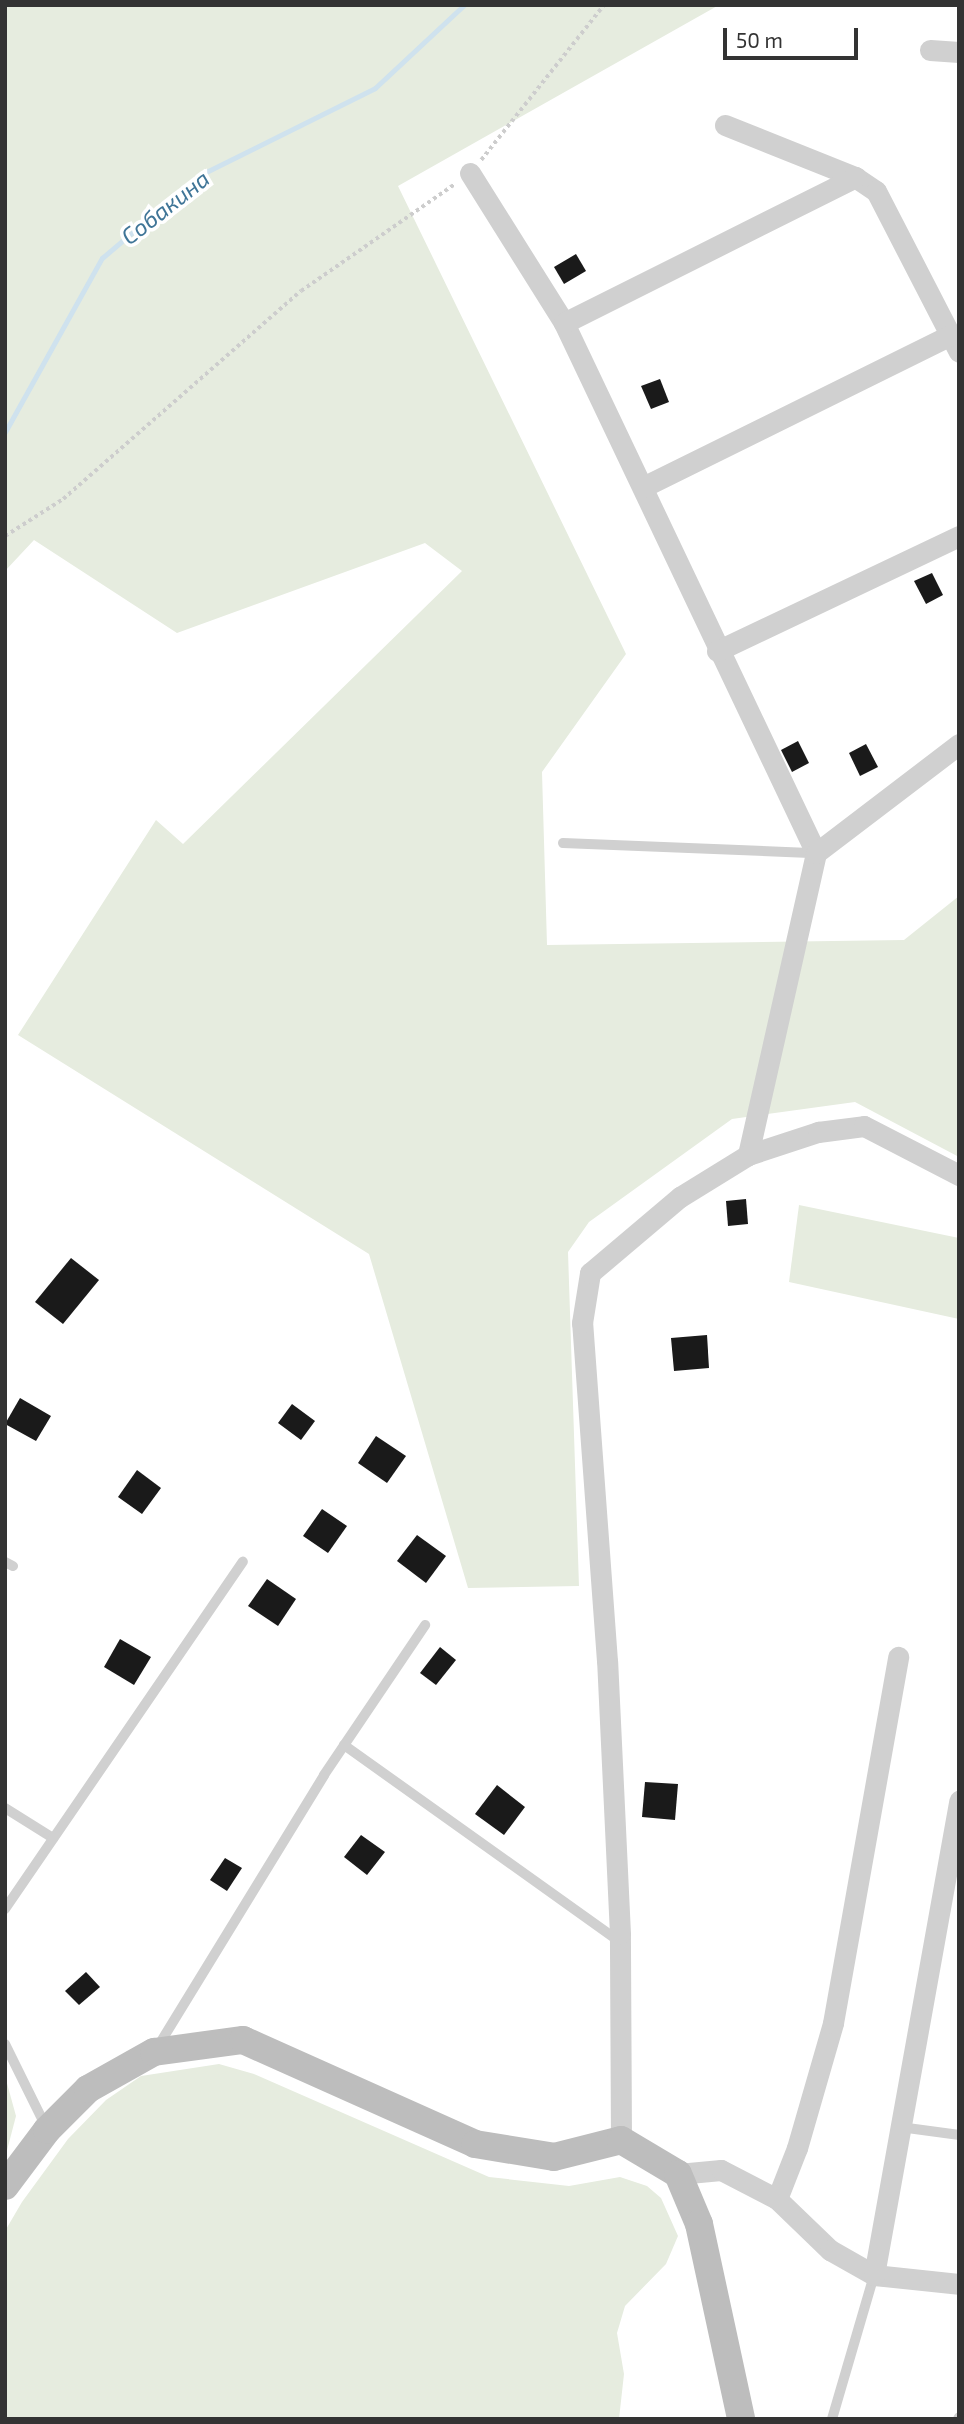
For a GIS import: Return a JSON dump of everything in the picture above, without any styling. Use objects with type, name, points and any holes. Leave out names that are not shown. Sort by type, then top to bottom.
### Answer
[{"type":"main road","points":[[5,2186],[47,2130],[88,2089],[154,2052],[243,2040],[475,2144],[554,2157],[621,2140],[678,2174],[699,2224],[741,2419]]},
{"type":"street","points":[[929,50],[959,52]]},
{"type":"street","points":[[643,487],[954,344],[876,191],[855,177],[725,125]]},
{"type":"street","points":[[470,173],[564,323],[643,487],[717,651],[816,853],[748,1155]]},
{"type":"street","points":[[564,323],[855,177]]},
{"type":"street","points":[[717,651],[959,536]]},
{"type":"street","points":[[816,853],[959,744]]},
{"type":"street","points":[[621,2140],[620,1942],[607,1661],[582,1323],[590,1273],[680,1197],[748,1155],[818,1132],[864,1126],[959,1175]]},
{"type":"street","points":[[777,2199],[797,2148],[833,2023],[898,1657]]},
{"type":"street","points":[[874,2275],[959,1801]]},
{"type":"street","points":[[678,2174],[721,2170],[777,2199],[830,2250],[874,2275],[959,2284]]},
{"type":"lane","points":[[563,844],[816,853]]},
{"type":"lane","points":[[5,1909],[243,1562]]},
{"type":"lane","points":[[154,2052],[344,1745],[425,1625]]},
{"type":"lane","points":[[344,1745],[620,1942]]},
{"type":"lane","points":[[5,1808],[53,1838]]},
{"type":"lane","points":[[5,2044],[47,2130]]},
{"type":"lane","points":[[901,2127],[959,2135]]},
{"type":"lane","points":[[832,2419],[874,2275]]},
{"type":"path","points":[[5,536],[63,499],[300,291],[470,173],[604,5]]},
{"type":"shaded area","points":[[5,5],[719,5],[398,186],[626,654],[542,772],[547,945],[904,940],[959,896],[959,1157],[855,1102],[732,1119],[589,1222],[568,1252],[579,1586],[468,1588],[369,1254],[18,1035],[156,820],[183,844],[462,571],[425,543],[177,633],[34,540],[5,571]]},
{"type":"shaded area","points":[[799,1205],[959,1238],[959,1319],[789,1282]]},
{"type":"shaded area","points":[[219,2064],[254,2074],[489,2177],[569,2186],[620,2177],[647,2186],[661,2198],[678,2236],[666,2264],[625,2306],[617,2333],[624,2374],[619,2419],[5,2419],[5,2231],[22,2202],[68,2139],[106,2100],[141,2076]]},
{"type":"shaded area","points":[[5,2076],[16,2116],[5,2158]]},
{"type":"building","points":[[576,254],[586,271],[564,284],[554,267]]},
{"type":"building","points":[[660,379],[669,402],[651,409],[641,386]]},
{"type":"building","points":[[932,573],[943,595],[926,604],[914,581]]},
{"type":"building","points":[[798,741],[809,763],[792,772],[781,750]]},
{"type":"building","points":[[866,744],[878,767],[860,776],[849,753]]},
{"type":"building","points":[[746,1199],[748,1224],[728,1226],[726,1201]]},
{"type":"building","points":[[71,1258],[99,1280],[63,1324],[35,1302]]},
{"type":"building","points":[[707,1335],[709,1368],[674,1371],[671,1338]]},
{"type":"building","points":[[20,1398],[51,1416],[36,1441],[5,1424]]},
{"type":"building","points":[[292,1404],[315,1421],[301,1440],[278,1423]]},
{"type":"building","points":[[376,1436],[406,1456],[387,1483],[358,1463]]},
{"type":"building","points":[[137,1470],[161,1488],[142,1514],[118,1497]]},
{"type":"building","points":[[322,1509],[347,1526],[328,1553],[303,1536]]},
{"type":"building","points":[[417,1535],[446,1556],[426,1583],[397,1561]]},
{"type":"building","points":[[267,1579],[296,1599],[278,1626],[248,1606]]},
{"type":"building","points":[[120,1639],[151,1657],[134,1685],[104,1667]]},
{"type":"building","points":[[440,1647],[456,1660],[436,1685],[420,1673]]},
{"type":"building","points":[[645,1782],[678,1784],[675,1820],[642,1817]]},
{"type":"building","points":[[497,1785],[525,1807],[504,1835],[475,1814]]},
{"type":"building","points":[[361,1835],[385,1852],[367,1875],[344,1857]]},
{"type":"building","points":[[225,1858],[242,1868],[227,1891],[210,1880]]},
{"type":"building","points":[[86,1972],[100,1987],[79,2005],[65,1991]]},
{"type":"waterway","name":"Собакина","points":[[5,432],[102,258],[200,175],[375,88],[464,5]]}]
